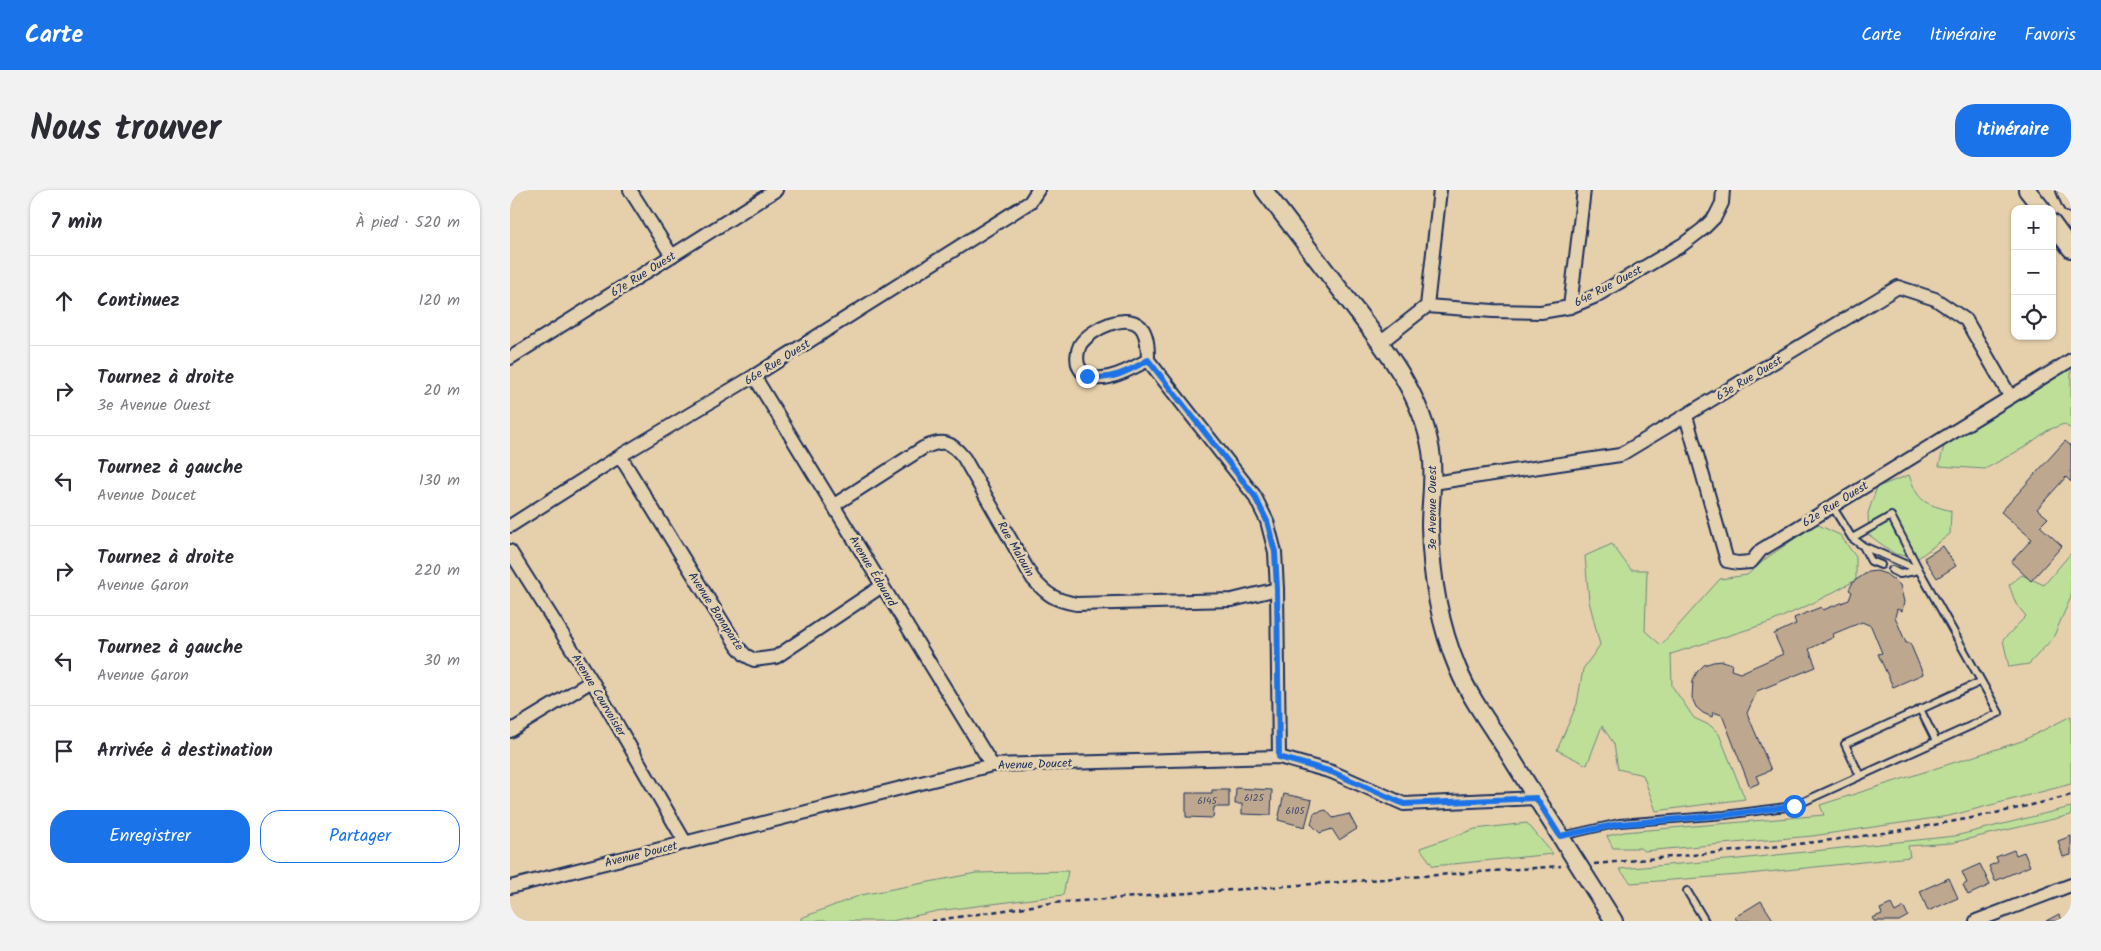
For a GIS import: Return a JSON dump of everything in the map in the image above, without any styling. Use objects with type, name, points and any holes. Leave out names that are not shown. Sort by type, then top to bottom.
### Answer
[{"type":"street","points":[[630,190],[672,256]]},
{"type":"street","name":"67e Rue Ouest","points":[[510,358],[776,190]]},
{"type":"street","name":"66e Rue Ouest","points":[[510,526],[620,456],[754,376],[1030,202],[1038,190]]},
{"type":"street","name":"3e Avenue Ouest","points":[[1264,190],[1380,343],[1409,385],[1425,424],[1431,453],[1433,483],[1430,524],[1432,562],[1446,638],[1458,670],[1614,921]]},
{"type":"street","points":[[1380,343],[1427,306],[1440,190]]},
{"type":"street","points":[[1570,307],[1584,190]]},
{"type":"street","name":"64e Rue Ouest","points":[[1427,306],[1492,311],[1541,312],[1570,307],[1594,297],[1682,245],[1703,229],[1715,216],[1722,203],[1724,190]]},
{"type":"street","points":[[2065,190],[2071,204]]},
{"type":"street","points":[[2056,228],[2071,249]]},
{"type":"street","name":"63e Rue Ouest","points":[[1433,483],[1620,455],[1898,287],[1935,299],[1966,320],[2010,396]]},
{"type":"street","points":[[1148,360],[1110,378],[1097,379],[1087,376],[1079,367],[1077,357],[1081,344],[1107,324],[1120,321],[1133,322],[1142,329],[1147,342],[1148,360],[1254,495],[1267,521],[1275,552],[1279,757]]},
{"type":"street","name":"62e Rue Ouest","points":[[1686,416],[1727,561],[1751,562],[1760,550],[2071,360]]},
{"type":"street","name":"Avenue Édouard","points":[[754,376],[992,766]]},
{"type":"street","name":"Rue Malouin","points":[[834,505],[923,448],[936,442],[948,443],[958,450],[964,458],[1032,579],[1045,593],[1058,600],[1076,604],[1232,600],[1277,589]]},
{"type":"street","name":"Avenue Bonaparte","points":[[620,456],[738,647],[745,655],[754,660],[776,657],[882,586]]},
{"type":"street","name":"Avenue Courvoisier","points":[[510,551],[592,681],[685,842]]},
{"type":"street","points":[[510,731],[592,681]]},
{"type":"street","name":"Avenue Doucet","points":[[510,887],[992,766],[1279,757],[1332,772],[1404,804],[1536,798]]},
{"type":"street","points":[[1976,921],[2071,885]]},
{"type":"lane","points":[[1832,506],[1852,538],[1863,546],[1919,570]]},
{"type":"lane","points":[[1560,836],[1619,824],[1725,815],[1794,806],[1999,713],[1980,682],[1891,516],[1852,538]]},
{"type":"lane","points":[[1863,546],[1870,561],[1881,565]]},
{"type":"lane","points":[[1892,570],[1900,574],[1919,570]]},
{"type":"lane","points":[[1860,776],[1845,744],[1980,682]]},
{"type":"lane","points":[[1920,709],[1936,741]]},
{"type":"lane","points":[[1686,891],[1706,921]]},
{"type":"path","points":[[1596,864],[1861,838],[1954,823],[2071,795]]},
{"type":"path","points":[[930,921],[1052,903],[1564,866]]},
{"type":"green space","points":[[2071,358],[2071,429],[2064,424],[2048,430],[2025,447],[1985,469],[1939,466],[1945,442]]},
{"type":"green space","points":[[1909,475],[1920,497],[1934,506],[1951,511],[1950,534],[1918,558],[1895,554],[1869,535],[1868,513],[1877,487]]},
{"type":"green space","points":[[1816,524],[1840,535],[1856,557],[1856,580],[1813,603],[1771,622],[1671,654],[1672,686],[1694,718],[1711,726],[1719,734],[1745,799],[1656,811],[1643,775],[1618,769],[1614,744],[1602,726],[1587,765],[1557,750],[1577,704],[1583,669],[1600,645],[1589,601],[1585,556],[1612,544],[1631,570],[1647,570],[1645,631],[1661,645],[1720,579],[1747,575],[1768,557]]},
{"type":"green space","points":[[2071,553],[2071,597],[2053,638],[2029,664],[2009,667],[2003,640],[2026,616],[2016,604],[2009,585],[2022,575],[2044,585]]},
{"type":"green space","points":[[2071,716],[2071,784],[1949,816],[1812,836],[1644,851],[1640,848],[1613,848],[1607,836],[1624,832],[1824,815],[1820,805],[2022,741]]},
{"type":"green space","points":[[2071,807],[2071,815],[1951,843],[1908,846],[1910,857],[1739,875],[1631,883],[1619,869],[1739,859],[1955,836]]},
{"type":"green space","points":[[1527,823],[1553,854],[1433,866],[1420,848],[1475,829]]},
{"type":"green space","points":[[1068,871],[1063,895],[937,911],[892,921],[801,921],[801,918],[861,895],[976,873]]},
{"type":"building","points":[[2065,441],[2071,446],[2071,482],[2066,477],[2037,509],[2048,518],[2040,526],[2062,546],[2031,581],[2011,562],[2032,539],[2001,512]]},
{"type":"building","points":[[1943,546],[1956,566],[1937,578],[1924,558]]},
{"type":"building","points":[[1877,571],[1886,574],[1900,585],[1904,602],[1902,611],[1897,609],[1895,617],[1906,643],[1910,643],[1923,674],[1893,687],[1878,654],[1882,653],[1871,626],[1862,622],[1833,634],[1834,637],[1809,649],[1816,667],[1757,691],[1747,713],[1771,770],[1756,776],[1759,783],[1750,787],[1722,715],[1713,712],[1712,717],[1696,707],[1692,698],[1693,680],[1697,672],[1704,665],[1723,661],[1732,664],[1731,670],[1740,673],[1783,654],[1774,634],[1796,624],[1794,618],[1821,607],[1823,610],[1849,600],[1852,592],[1849,590],[1853,582],[1868,572]]},
{"type":"building","points":[[1236,788],[1272,790],[1271,815],[1242,814],[1242,804],[1235,804]]},
{"type":"building","points":[[1212,790],[1229,790],[1229,807],[1214,807],[1213,818],[1186,817],[1186,793],[1212,793]]},
{"type":"building","points":[[1284,794],[1312,800],[1305,827],[1278,820]]},
{"type":"building","points":[[1326,810],[1333,818],[1349,814],[1357,829],[1339,840],[1332,829],[1320,833],[1311,824],[1314,813]]},
{"type":"building","points":[[2071,836],[2071,855],[2063,857],[2058,841]]},
{"type":"building","points":[[2014,850],[2016,855],[2024,852],[2030,866],[1995,881],[1989,866],[1998,862],[1996,857]]},
{"type":"building","points":[[1980,864],[1990,885],[1968,895],[1963,885],[1967,883],[1962,872]]},
{"type":"building","points":[[1949,878],[1958,898],[1928,911],[1920,891]]},
{"type":"building","points":[[1761,901],[1774,921],[1737,921],[1735,917]]},
{"type":"building","points":[[1891,904],[1895,912],[1904,907],[1908,916],[1899,921],[1874,921],[1872,918],[1882,914],[1880,909]]},
{"type":"building","points":[[2059,914],[2063,921],[2046,921]]},
{"type":"route","points":[[1087,376],[1097,379],[1110,378],[1148,360],[1254,495],[1267,521],[1275,552],[1279,757],[1332,772],[1404,804],[1536,798],[1560,836],[1619,824],[1725,815],[1794,806]]}]
